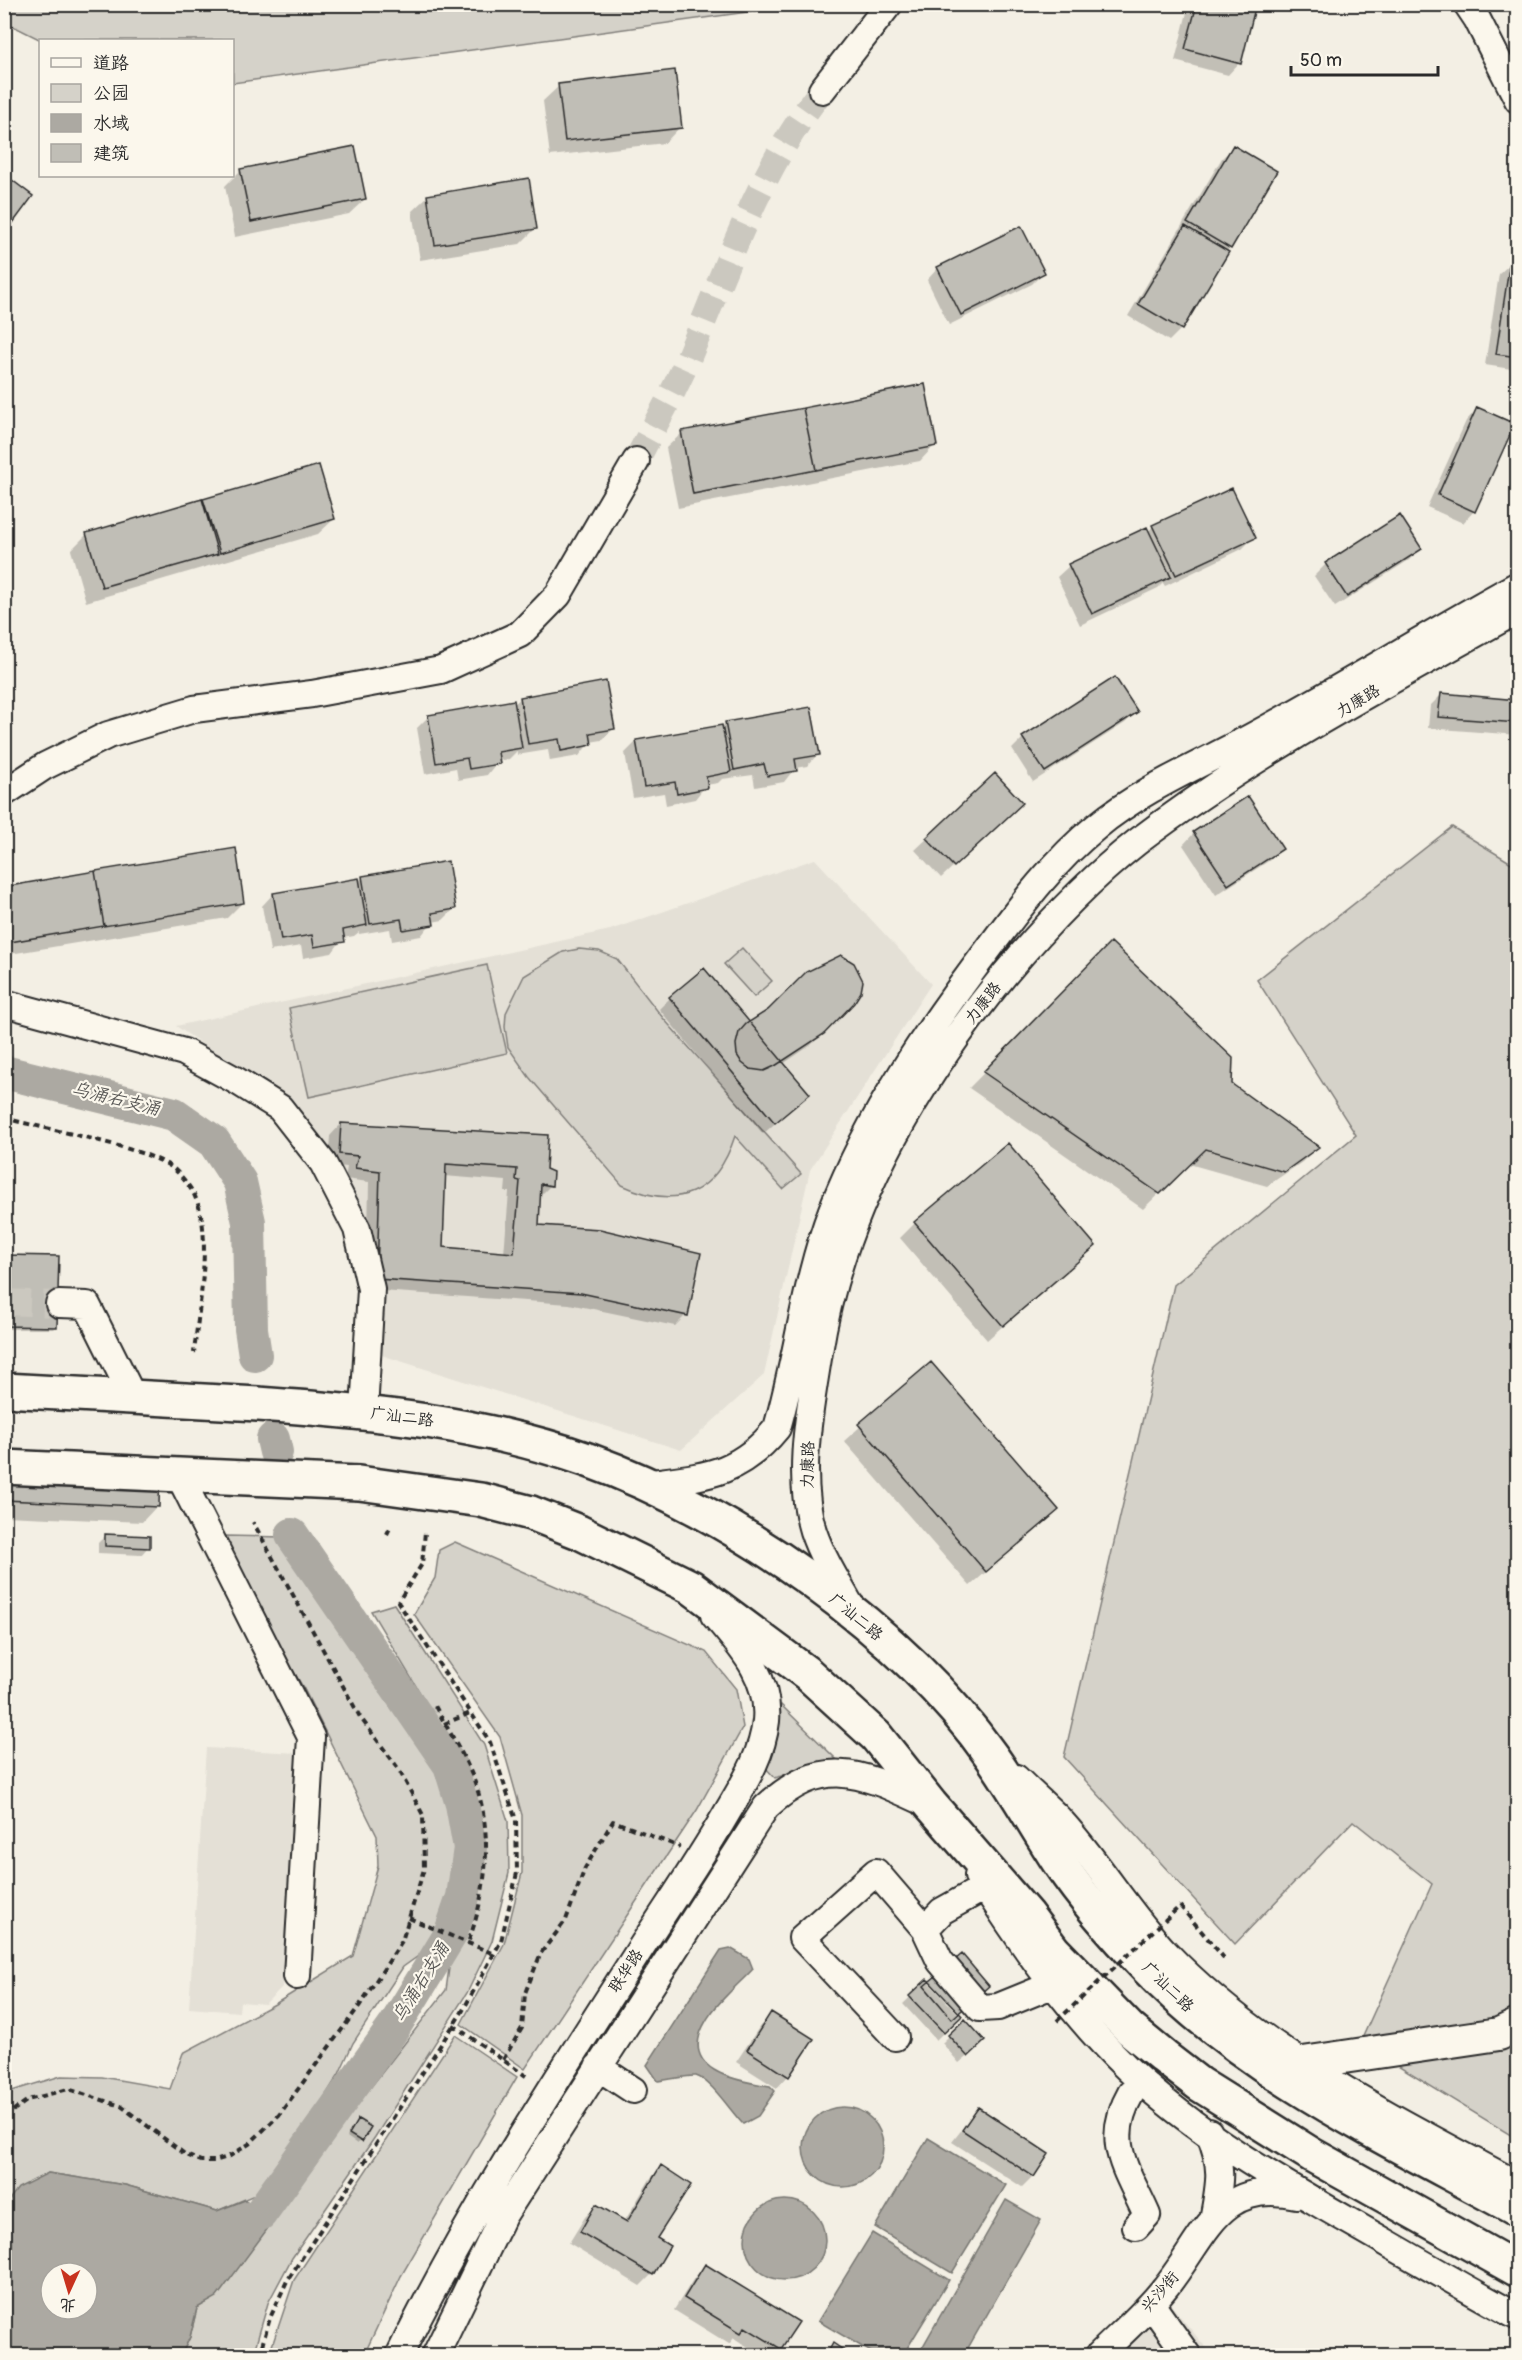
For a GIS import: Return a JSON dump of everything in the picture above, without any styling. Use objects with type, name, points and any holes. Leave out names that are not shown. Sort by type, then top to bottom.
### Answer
[{"type":"highway","name":"广汕二路","points":[[4,1390],[349,1411],[448,1422],[506,1436],[592,1462],[644,1484],[751,1540],[800,1572],[858,1618],[918,1672],[990,1754],[1062,1867],[1090,1904],[1145,1966],[1200,2018],[1258,2061],[1341,2112],[1518,2210]]},
{"type":"highway","points":[[4,1467],[178,1473],[359,1483],[481,1500],[531,1514],[579,1532],[691,1587],[777,1649],[843,1703],[876,1736],[931,1805],[1026,1914],[1053,1950],[1130,2029],[1199,2084],[1312,2156],[1518,2270]]},
{"type":"main road","points":[[1302,2063],[1499,2034],[1518,2025]]},
{"type":"street","points":[[822,90],[889,4]]},
{"type":"street","points":[[1467,4],[1518,100]]},
{"type":"street","points":[[4,792],[45,766],[108,735],[194,709],[312,694],[441,670],[520,634],[558,595],[636,461]]},
{"type":"street","name":"力康路","points":[[644,1484],[718,1473],[742,1463],[761,1448],[777,1428],[816,1261],[832,1211],[870,1127],[936,1019],[1011,920],[1073,847],[1097,826],[1144,795],[1518,585]]},
{"type":"street","name":"力康路","points":[[858,1618],[828,1567],[814,1533],[808,1510],[806,1472],[816,1368],[829,1294],[862,1202],[901,1124],[938,1063],[996,986],[1063,908],[1092,879],[1135,844],[1211,789],[1256,761],[1518,610]]},
{"type":"street","points":[[4,1003],[184,1052],[237,1081],[279,1108],[323,1163],[357,1229],[371,1289],[349,1411]]},
{"type":"street","points":[[59,1304],[87,1305],[133,1397]]},
{"type":"street","points":[[178,1473],[311,1737],[297,1976]]},
{"type":"street","name":"联华路","points":[[399,2355],[450,2253],[487,2191],[710,1842],[753,1769],[763,1744],[766,1719],[765,1690],[755,1666],[691,1587]]},
{"type":"street","points":[[990,1754],[1059,1820],[1167,1954],[1246,2023],[1302,2063],[1518,2185]]},
{"type":"street","name":"联华路","points":[[435,2355],[448,2323],[503,2217],[766,1807],[786,1788],[814,1777],[841,1773],[864,1776],[931,1805]]},
{"type":"street","points":[[931,1805],[1052,1985],[1128,2068],[1166,2102],[1307,2197],[1518,2317]]},
{"type":"street","points":[[895,2037],[802,1938],[876,1872],[925,1929],[939,1961],[980,2008],[998,2007],[1052,1985]]},
{"type":"street","points":[[925,1929],[942,1911],[985,1887]]},
{"type":"street","points":[[598,2067],[633,2090]]},
{"type":"street","points":[[1131,2093],[1120,2113],[1117,2132],[1119,2150],[1148,2215],[1136,2227]]},
{"type":"street","points":[[1209,2132],[1218,2154],[1220,2172],[1213,2220]]},
{"type":"street","points":[[1213,2220],[1226,2206],[1250,2193],[1281,2191],[1307,2197]]},
{"type":"street","name":"兴沙街","points":[[1098,2355],[1150,2304],[1188,2260],[1213,2220]]},
{"type":"street","points":[[1150,2304],[1188,2355]]},
{"type":"path","points":[[4,1118],[148,1155],[174,1169],[196,1198],[202,1226],[204,1258],[194,1353]]},
{"type":"path","points":[[387,1534],[390,1528]]},
{"type":"path","points":[[259,2355],[270,2318],[287,2281],[453,2025],[501,1941],[517,1873],[516,1820],[490,1742],[398,1602],[422,1564],[425,1532]]},
{"type":"path","points":[[435,1706],[473,1778],[484,1810],[486,1851],[483,1889],[478,1915],[468,1943]]},
{"type":"path","points":[[444,1724],[470,1713]]},
{"type":"path","points":[[503,2060],[522,2028],[525,1993],[541,1953],[566,1920],[585,1868],[613,1821],[681,1847]]},
{"type":"path","points":[[1058,2021],[1180,1906],[1224,1958]]},
{"type":"path","points":[[409,1918],[494,1954]]},
{"type":"path","points":[[453,2025],[526,2076]]},
{"type":"shaded area","points":[[815,859],[931,984],[810,1170],[764,1375],[681,1450],[375,1353],[373,1268],[285,1101],[176,1026],[610,930]]},
{"type":"shaded area","points":[[206,1748],[298,1753],[283,1986],[265,2004],[240,2002],[239,2012],[189,2008]]},
{"type":"shaded area","points":[[1166,2299],[1212,2355],[1114,2356]]},
{"type":"green space","points":[[5,4],[799,5],[234,83],[234,39],[39,39],[5,22]]},
{"type":"green space","points":[[1452,827],[1518,867],[1517,2139],[1360,2043],[1432,1884],[1353,1821],[1235,1944],[1064,1757],[1174,1285],[1356,1135],[1257,980]]},
{"type":"green space","points":[[742,948],[772,981],[754,997],[724,964]]},
{"type":"green space","points":[[579,949],[599,951],[617,959],[663,1018],[801,1174],[783,1189],[735,1136],[717,1172],[706,1184],[692,1192],[677,1196],[661,1196],[642,1193],[622,1185],[529,1077],[508,1047],[505,1027],[506,1013],[524,976],[563,952]]},
{"type":"green space","points":[[487,965],[507,1053],[309,1097],[289,1008]]},
{"type":"green space","points":[[225,1536],[284,1537],[427,1748],[447,1781],[460,1848],[453,1899],[444,1923],[428,1949],[403,1967],[353,2043],[339,2074],[312,2117],[257,2194],[217,2211],[125,2185],[48,2173],[5,2205],[5,2093],[61,2076],[102,2077],[170,2089],[183,2053],[275,2004],[353,1956],[378,1866],[377,1836],[304,1689],[246,1589]]},
{"type":"green space","points":[[455,1542],[706,1652],[736,1689],[743,1727],[697,1810],[525,2069],[461,2024],[504,1944],[522,1873],[522,1815],[500,1737],[414,1614],[435,1578],[439,1550]]},
{"type":"green space","points":[[394,1604],[484,1745],[508,1821],[509,1873],[492,1941],[467,1993],[375,2137],[292,2258],[268,2303],[253,2355],[181,2356],[190,2337],[197,2308],[217,2296],[360,2101],[446,1990],[450,1961],[459,1944],[474,1890],[480,1841],[470,1786],[437,1721],[371,1611]]},
{"type":"green space","points":[[781,1705],[836,1759],[775,1778],[764,1766]]},
{"type":"green space","points":[[455,2035],[517,2077],[401,2276],[364,2355],[269,2355],[294,2280]]},
{"type":"water","points":[[730,1948],[749,1959],[753,1969],[722,2000],[706,2021],[699,2038],[699,2051],[704,2062],[714,2070],[741,2081],[770,2086],[775,2091],[758,2116],[743,2124],[702,2079],[693,2076],[658,2081],[647,2065],[721,1950]]},
{"type":"water","points":[[843,2107],[858,2110],[871,2119],[880,2132],[883,2147],[880,2162],[871,2175],[858,2184],[843,2187],[828,2184],[815,2175],[806,2162],[803,2147],[806,2132],[815,2119],[828,2110]]},
{"type":"water","points":[[928,2138],[1006,2185],[952,2273],[875,2227]]},
{"type":"water","points":[[48,2173],[125,2185],[217,2211],[245,2200],[268,2228],[217,2297],[197,2308],[190,2337],[181,2355],[5,2355],[5,2205],[18,2188]]},
{"type":"water","points":[[785,2200],[800,2203],[813,2212],[822,2225],[825,2240],[822,2255],[813,2268],[800,2277],[785,2280],[770,2277],[757,2268],[748,2255],[745,2240],[748,2225],[757,2212],[770,2203]]},
{"type":"water","points":[[1006,2200],[1041,2220],[964,2355],[918,2355]]},
{"type":"water","points":[[872,2233],[949,2280],[903,2355],[876,2355],[818,2321]]},
{"type":"building","points":[[1197,4],[1256,4],[1241,64],[1185,49]]},
{"type":"building","points":[[675,70],[682,128],[565,141],[558,84]]},
{"type":"building","points":[[1233,145],[1277,171],[1231,249],[1187,223]]},
{"type":"building","points":[[355,146],[366,199],[251,222],[240,169]]},
{"type":"building","points":[[4,174],[33,196],[7,231],[4,229]]},
{"type":"building","points":[[529,178],[537,229],[435,245],[427,195]]},
{"type":"building","points":[[1021,226],[1045,273],[961,315],[937,267]]},
{"type":"building","points":[[1185,226],[1229,252],[1182,330],[1138,304]]},
{"type":"building","points":[[1510,261],[1518,262],[1518,357],[1496,354]]},
{"type":"building","points":[[925,384],[937,446],[816,470],[803,408]]},
{"type":"building","points":[[1477,407],[1515,424],[1475,512],[1438,495]]},
{"type":"building","points":[[803,408],[816,470],[693,494],[681,431]]},
{"type":"building","points":[[319,465],[335,519],[220,553],[203,499]]},
{"type":"building","points":[[1232,488],[1256,538],[1176,575],[1152,525]]},
{"type":"building","points":[[202,499],[218,554],[102,587],[86,533]]},
{"type":"building","points":[[1400,515],[1422,549],[1347,597],[1325,563]]},
{"type":"building","points":[[1147,527],[1171,577],[1092,614],[1068,564]]},
{"type":"building","points":[[1115,677],[1138,712],[1045,772],[1022,737]]},
{"type":"building","points":[[606,681],[615,729],[590,733],[592,745],[561,751],[559,739],[528,744],[520,697]]},
{"type":"building","points":[[1441,693],[1518,700],[1518,723],[1438,717]]},
{"type":"building","points":[[514,700],[522,748],[498,752],[500,764],[469,769],[467,758],[436,763],[428,715]]},
{"type":"building","points":[[811,707],[820,755],[795,759],[797,771],[767,776],[764,764],[734,770],[725,722]]},
{"type":"building","points":[[722,725],[731,772],[706,777],[708,788],[677,794],[675,782],[644,787],[636,740]]},
{"type":"building","points":[[995,773],[1023,803],[954,867],[926,838]]},
{"type":"building","points":[[1248,796],[1283,849],[1228,885],[1193,832]]},
{"type":"building","points":[[236,848],[244,903],[104,926],[95,871]]},
{"type":"building","points":[[448,861],[456,909],[432,913],[434,925],[403,930],[401,919],[370,924],[362,876]]},
{"type":"building","points":[[95,871],[104,926],[4,943],[4,887]]},
{"type":"building","points":[[359,878],[367,925],[343,930],[345,942],[314,947],[312,935],[281,940],[273,893]]},
{"type":"building","points":[[1111,942],[1233,1058],[1232,1084],[1319,1147],[1284,1172],[1206,1149],[1160,1194],[983,1072]]},
{"type":"building","points":[[841,955],[854,963],[863,981],[861,992],[854,1003],[824,1034],[775,1066],[764,1071],[750,1069],[742,1063],[737,1055],[736,1044],[739,1032],[746,1024],[768,1010],[806,972]]},
{"type":"building","points":[[704,968],[810,1094],[775,1123],[669,997]]},
{"type":"building","points":[[341,1123],[548,1135],[546,1169],[553,1172],[552,1186],[541,1184],[539,1225],[600,1229],[701,1253],[688,1316],[581,1293],[377,1279],[380,1171],[355,1168],[358,1156],[339,1154]],"holes":[[[446,1164],[517,1169],[516,1180],[520,1181],[514,1253],[443,1247]]]},
{"type":"building","points":[[1008,1143],[1096,1246],[1003,1326],[914,1222]]},
{"type":"building","points":[[4,1255],[59,1256],[57,1327],[4,1326]]},
{"type":"building","points":[[931,1362],[1059,1510],[986,1572],[858,1424]]},
{"type":"building","points":[[4,1453],[160,1460],[159,1507],[4,1500]]},
{"type":"building","points":[[105,1534],[150,1536],[150,1548],[105,1546]]},
{"type":"building","points":[[962,1954],[989,1986],[952,2019],[924,1986]]},
{"type":"building","points":[[927,1979],[962,2016],[944,2033],[909,1996]]},
{"type":"building","points":[[771,2012],[814,2039],[789,2077],[747,2050]]},
{"type":"building","points":[[965,2019],[985,2041],[968,2057],[948,2035]]},
{"type":"building","points":[[978,2107],[1049,2154],[1034,2177],[962,2130]]},
{"type":"building","points":[[358,2119],[371,2127],[362,2142],[349,2134]]},
{"type":"building","points":[[661,2165],[691,2185],[657,2238],[670,2246],[653,2275],[580,2232],[596,2204],[627,2222]]},
{"type":"building","points":[[705,2264],[799,2322],[781,2349],[745,2327],[741,2333],[684,2298]]},
{"type":"building","points":[[833,2343],[852,2356],[826,2356]]},
{"type":"waterway","name":"乌涌右支涌","points":[[4,1072],[174,1114],[214,1142],[240,1182],[249,1222],[251,1329],[255,1355]]},
{"type":"waterway","name":"乌涌右支涌","points":[[273,1439],[276,1452]]},
{"type":"waterway","name":"乌涌右支涌","points":[[217,2235],[260,2214],[394,2027],[450,1935],[463,1897],[470,1848],[462,1804],[450,1765],[292,1535]]},
{"type":"tunnel","points":[[636,461],[682,372],[762,186],[780,152],[822,90]]},
{"type":"tunnel","points":[[4,1302],[59,1304]]}]
